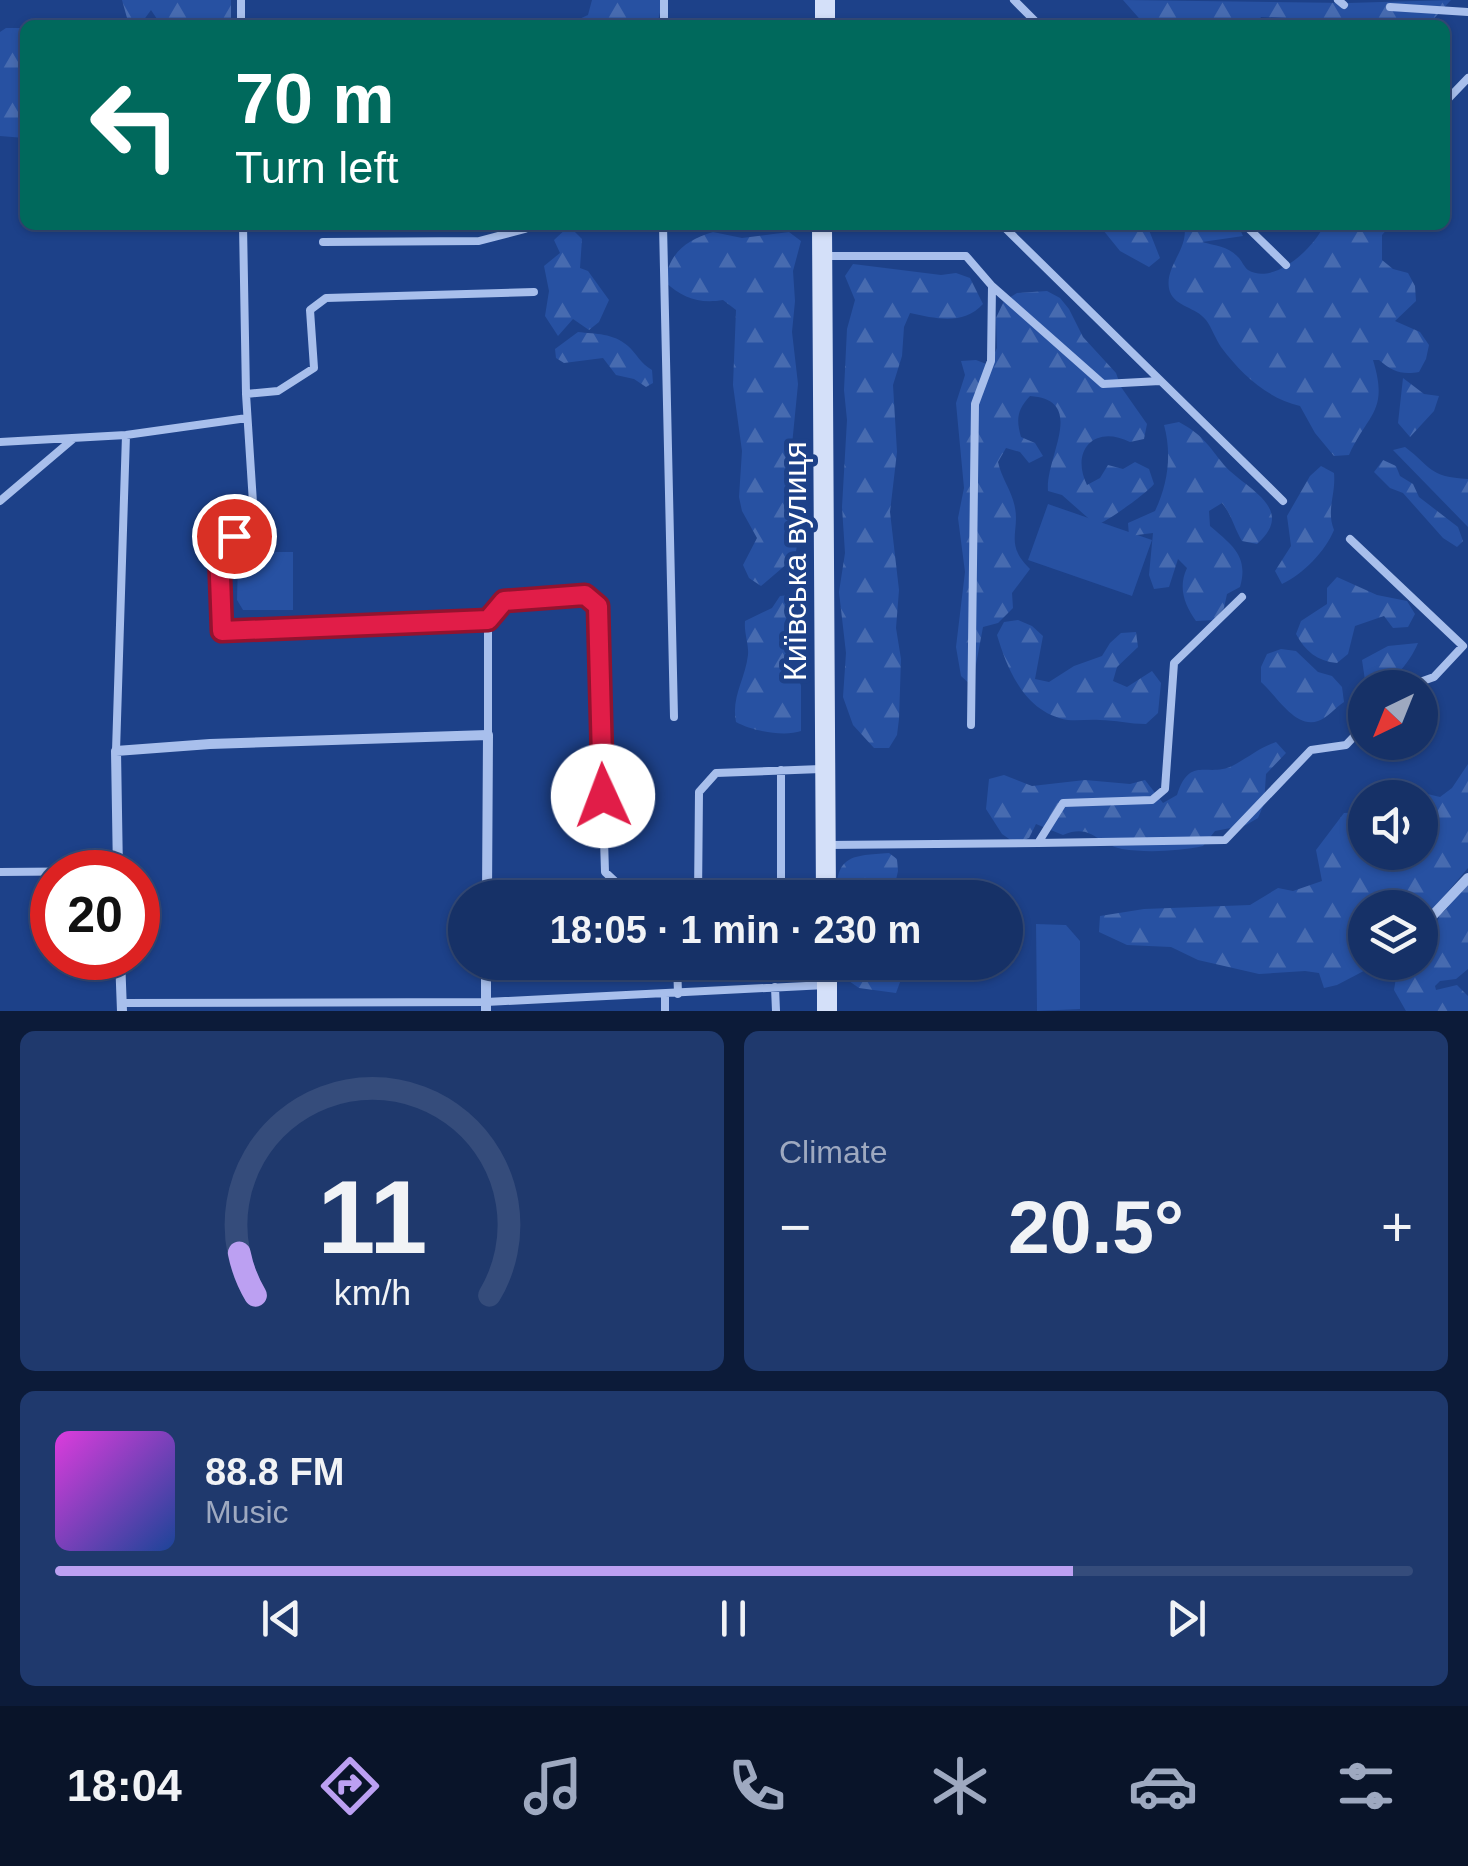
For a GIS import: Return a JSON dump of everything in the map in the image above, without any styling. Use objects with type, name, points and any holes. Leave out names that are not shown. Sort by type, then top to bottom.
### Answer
[{"type":"main road","name":"Київська вулиця","points":[[822,230],[826,880]]},
{"type":"main road","points":[[826,1011],[827,980]]},
{"type":"street","points":[[118,850],[116,751],[488,734],[487,880]]},
{"type":"street","points":[[1438,909],[1468,878]]},
{"type":"street","points":[[120,980],[121,1007]]},
{"type":"street","points":[[486,980],[486,1006]]},
{"type":"lane","points":[[1014,0],[1034,20]]},
{"type":"lane","points":[[1390,8],[1468,12]]},
{"type":"lane","points":[[1450,97],[1468,78]]},
{"type":"lane","points":[[243,230],[246,394],[255,534],[234,536],[219,550],[222,631],[488,620]]},
{"type":"lane","points":[[323,242],[478,241],[521,230]]},
{"type":"lane","points":[[663,230],[674,717]]},
{"type":"lane","points":[[1007,230],[1283,501]]},
{"type":"lane","points":[[1249,230],[1286,265]]},
{"type":"lane","points":[[822,256],[966,256],[992,286],[1102,384],[1160,380]]},
{"type":"lane","points":[[971,725],[974,404],[992,361],[992,286]]},
{"type":"lane","points":[[246,394],[278,390],[314,368],[310,310],[326,298],[534,292]]},
{"type":"lane","points":[[0,442],[126,435],[247,418]]},
{"type":"lane","points":[[116,751],[126,435]]},
{"type":"lane","points":[[0,501],[73,438]]},
{"type":"lane","points":[[1350,539],[1462,646],[1438,673]]},
{"type":"lane","points":[[488,734],[488,620],[504,601],[585,595],[598,606],[605,872],[614,880]]},
{"type":"lane","points":[[1038,842],[1063,804],[1152,800],[1165,789],[1174,663],[1242,598]]},
{"type":"lane","points":[[826,845],[1225,840],[1311,750],[1348,743]]},
{"type":"lane","points":[[698,880],[699,792],[716,774],[826,769]]},
{"type":"lane","points":[[781,770],[781,880]]},
{"type":"lane","points":[[0,872],[30,872]]},
{"type":"lane","points":[[678,980],[678,994]]},
{"type":"lane","points":[[121,1007],[486,1006],[775,987],[798,980]]},
{"type":"lane","points":[[775,987],[776,1011]]},
{"type":"lane","points":[[665,995],[665,1011]]},
{"type":"lane","points":[[599,998],[599,1011]]},
{"type":"green space","points":[[122,0],[231,0],[231,20],[158,20],[151,10],[144,20],[128,20]]},
{"type":"green space","points":[[592,0],[663,0],[658,20],[577,20],[588,15]]},
{"type":"green space","points":[[1123,0],[1451,0],[1433,20],[1141,20]]},
{"type":"green space","points":[[20,28],[20,138],[0,136],[0,32]]},
{"type":"green space","points":[[565,230],[573,230],[582,239],[580,268],[588,271],[609,300],[599,322],[589,330],[573,319],[558,336],[545,316],[549,291],[544,266],[560,253],[554,240]]},
{"type":"green space","points":[[1103,230],[1149,230],[1160,258],[1149,267],[1120,251]]},
{"type":"green space","points":[[1185,230],[1240,230],[1243,236],[1202,242],[1230,251],[1248,270],[1258,274],[1270,273],[1292,262],[1321,230],[1386,230],[1382,235],[1382,260],[1393,269],[1408,273],[1415,286],[1416,301],[1395,321],[1420,332],[1429,345],[1419,372],[1397,371],[1373,360],[1379,391],[1377,402],[1349,455],[1334,456],[1300,406],[1256,384],[1221,347],[1206,320],[1173,297],[1170,275]]},
{"type":"green space","points":[[713,232],[742,238],[789,232],[801,241],[793,271],[792,332],[798,384],[792,445],[793,491],[800,528],[795,557],[761,586],[749,578],[743,565],[757,538],[739,497],[742,451],[733,385],[736,310],[723,300],[692,298],[665,282],[670,263],[680,249]]},
{"type":"green space","points":[[853,264],[941,275],[956,273],[970,278],[983,304],[959,318],[910,313],[904,327],[902,356],[893,385],[897,452],[890,512],[899,590],[899,719],[897,735],[889,748],[874,748],[853,725],[843,697],[846,653],[839,592],[845,553],[844,390],[847,329],[855,300],[845,276]]},
{"type":"green space","points":[[1047,291],[1069,309],[1083,337],[1116,373],[1147,424],[1144,439],[1130,442],[1106,436],[1089,444],[1082,461],[1087,485],[1100,478],[1108,465],[1123,469],[1135,462],[1149,469],[1154,484],[1096,525],[1062,495],[1048,491],[1060,419],[1057,408],[1047,400],[1030,396],[1020,410],[1019,431],[1021,437],[1035,443],[1043,456],[1029,463],[1020,452],[1006,448],[998,462],[1015,510],[1017,551],[1030,569],[1012,593],[1013,608],[998,623],[983,627],[972,686],[961,676],[956,647],[965,572],[958,518],[964,488],[956,403],[965,375],[961,361],[976,360],[989,365],[997,348],[996,318],[1004,301],[1017,293]]},
{"type":"green space","points":[[578,332],[622,342],[652,370],[653,383],[646,387],[616,375],[603,358],[564,363],[556,358],[555,349]]},
{"type":"green space","points":[[1403,378],[1424,394],[1439,396],[1434,411],[1410,437],[1398,423]]},
{"type":"green space","points":[[1179,422],[1200,436],[1224,465],[1263,500],[1272,520],[1257,544],[1242,541],[1222,503],[1209,511],[1210,526],[1232,545],[1242,567],[1240,587],[1227,594],[1224,608],[1214,620],[1196,621],[1192,615],[1183,589],[1187,568],[1178,559],[1169,587],[1154,589],[1149,575],[1153,533],[1129,536],[1128,523],[1155,511],[1167,469],[1164,425]]},
{"type":"green space","points":[[1405,447],[1432,470],[1468,479],[1468,527],[1393,450]]},
{"type":"green space","points":[[1383,460],[1396,466],[1419,497],[1458,527],[1463,541],[1457,547],[1443,538],[1403,493],[1390,488],[1374,472]]},
{"type":"green space","points":[[1321,466],[1334,473],[1334,530],[1312,562],[1282,584],[1275,571],[1291,546],[1287,516],[1310,476]]},
{"type":"green space","points":[[1048,504],[1152,540],[1132,596],[1028,560]]},
{"type":"green space","points":[[249,552],[293,552],[293,610],[243,610],[237,600],[238,559]]},
{"type":"green space","points":[[1337,577],[1377,595],[1407,601],[1415,614],[1408,627],[1393,628],[1384,616],[1355,626],[1348,654],[1337,663],[1312,654],[1296,634],[1301,621],[1327,604],[1327,588]]},
{"type":"green space","points":[[790,595],[798,610],[793,657],[801,686],[801,731],[759,730],[736,722],[735,704],[748,655],[745,621],[772,608],[780,596]]},
{"type":"green space","points":[[1018,620],[1043,636],[1035,679],[1049,682],[1074,666],[1102,656],[1121,633],[1136,632],[1138,647],[1117,667],[1113,681],[1127,687],[1152,671],[1161,683],[1158,713],[1146,724],[1140,724],[1068,720],[1041,709],[1013,676],[997,635],[1004,622]]},
{"type":"green space","points":[[1418,643],[1400,670],[1363,670],[1362,660],[1388,646]]},
{"type":"green space","points":[[1281,649],[1296,651],[1318,672],[1332,676],[1342,687],[1344,702],[1318,721],[1294,716],[1261,682],[1261,667],[1267,654]]},
{"type":"green space","points":[[1276,742],[1286,753],[1266,774],[1264,804],[1258,818],[1246,825],[1215,831],[1203,846],[1163,851],[1122,849],[1088,833],[1063,835],[1036,824],[1029,838],[1015,843],[1002,834],[986,809],[989,779],[1004,775],[1032,786],[1085,780],[1130,784],[1145,780],[1163,803],[1177,795],[1194,771],[1225,769]]},
{"type":"green space","points":[[1468,764],[1468,868],[1438,903],[1438,890],[1348,890],[1348,979],[1337,985],[1324,988],[1319,973],[1259,974],[1198,960],[1171,947],[1127,945],[1099,932],[1100,916],[1144,909],[1250,905],[1278,888],[1293,891],[1322,881],[1316,850],[1344,813],[1348,813],[1348,870],[1438,870],[1438,797],[1452,788]]},
{"type":"green space","points":[[889,853],[897,859],[896,880],[838,880],[843,865],[865,855]]},
{"type":"green space","points":[[1468,884],[1468,969],[1456,979],[1440,981],[1435,986],[1436,990],[1457,985],[1468,996],[1468,1011],[1406,1011],[1394,990],[1396,980],[1438,980],[1438,921]]},
{"type":"green space","points":[[1036,924],[1066,925],[1080,941],[1080,1009],[1037,1011]]},
{"type":"green space","points":[[847,980],[901,980],[896,993],[859,988]]},
{"type":"route","points":[[234,536],[219,550],[222,631],[488,620],[504,601],[585,595],[598,606],[603,796]]}]
